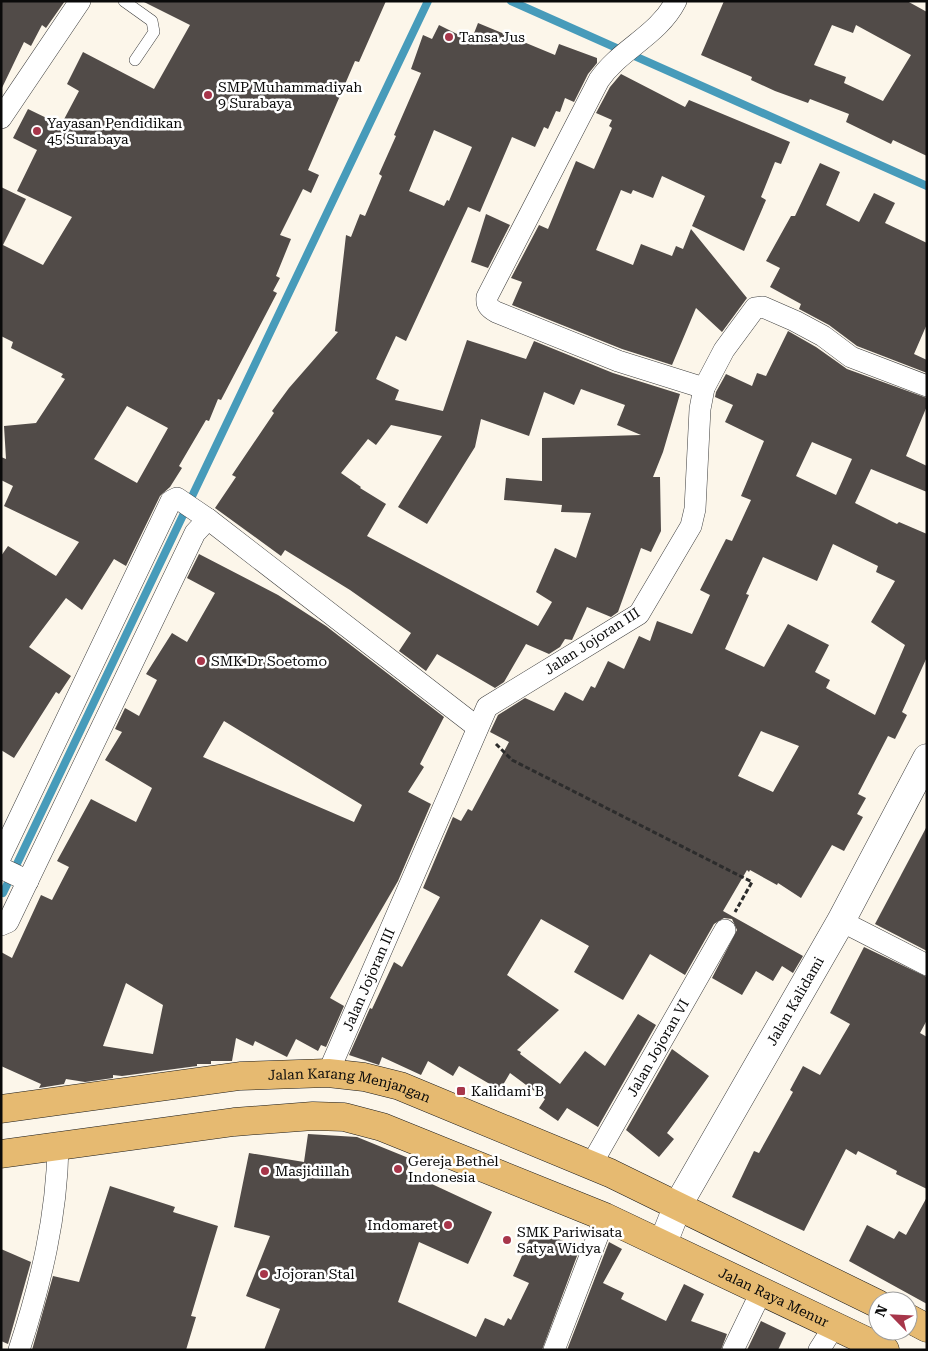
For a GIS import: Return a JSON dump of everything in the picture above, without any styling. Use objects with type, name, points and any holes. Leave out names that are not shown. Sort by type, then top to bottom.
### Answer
[{"type":"main road","name":"Jalan Karang Menjangan","points":[[1,1109],[240,1076],[328,1073],[364,1077],[400,1086],[591,1165],[678,1205]]},
{"type":"main road","name":"Jalan Karang Menjangan","points":[[1,1154],[234,1122],[313,1116],[344,1117],[382,1127],[605,1217],[663,1243]]},
{"type":"main road","points":[[678,1205],[868,1299]]},
{"type":"main road","name":"Jalan Raya Menur","points":[[663,1243],[885,1350]]},
{"type":"street","points":[[1,118],[80,1]]},
{"type":"street","points":[[676,1],[663,22],[614,64],[599,80],[486,297],[486,301],[490,309],[496,312],[618,361],[704,388]]},
{"type":"street","name":"Jalan Jojoran III","points":[[328,1073],[477,727],[490,704],[633,618],[643,608],[694,518],[700,409],[704,388],[724,350],[759,306],[817,332],[851,357],[927,386]]},
{"type":"street","points":[[1,856],[173,498],[177,498],[206,516],[477,727]]},
{"type":"street","points":[[1,925],[8,922],[25,880],[195,533],[206,516]]},
{"type":"street","name":"Jalan Kalidami","points":[[663,1243],[678,1205],[841,921],[927,758]]},
{"type":"street","points":[[1,868],[25,880]]},
{"type":"street","points":[[841,921],[927,965]]},
{"type":"street","name":"Jalan Jojoran VI","points":[[591,1165],[725,930]]},
{"type":"street","points":[[19,1350],[47,1251],[58,1182],[58,1146]]},
{"type":"street","points":[[554,1350],[605,1217]]},
{"type":"street","points":[[733,1350],[762,1290]]},
{"type":"street","points":[[819,1350],[835,1325]]},
{"type":"lane","points":[[124,1],[152,21],[154,32],[135,60]]},
{"type":"path","points":[[477,727],[512,760],[752,882],[725,930]]},
{"type":"building","points":[[1,1],[65,1],[46,28],[42,25],[31,46],[24,42],[1,90]]},
{"type":"building","points":[[142,1],[386,1],[359,62],[355,61],[308,170],[319,175],[311,193],[303,189],[280,235],[291,239],[276,276],[280,278],[273,291],[277,293],[221,400],[218,399],[209,421],[206,420],[179,466],[182,468],[170,487],[160,496],[126,566],[114,559],[82,610],[66,598],[29,647],[71,676],[59,694],[56,692],[14,758],[1,750],[1,556],[8,546],[56,576],[79,542],[4,506],[13,486],[1,480],[1,457],[6,459],[4,426],[36,423],[65,379],[61,377],[63,374],[11,348],[13,342],[1,336],[1,187],[26,199],[3,245],[43,265],[72,217],[17,191],[37,150],[13,138],[28,109],[61,125],[79,91],[67,84],[83,52],[154,89],[190,25]],"holes":[[[127,406],[168,428],[137,483],[94,459]]]},
{"type":"building","points":[[724,1],[907,1],[927,12],[927,156],[893,140],[891,144],[846,122],[849,114],[810,99],[808,103],[775,91],[751,80],[752,77],[701,55]],"holes":[[[832,25],[853,33],[856,25],[911,55],[883,101],[844,83],[846,77],[814,65]]]},
{"type":"building","points":[[478,23],[555,55],[559,44],[597,58],[597,63],[588,74],[574,102],[565,98],[560,112],[556,111],[548,129],[544,127],[535,147],[512,137],[480,212],[468,207],[406,341],[396,336],[376,379],[399,390],[395,400],[443,411],[467,340],[526,359],[534,341],[613,373],[680,394],[663,452],[653,477],[660,477],[661,531],[651,552],[641,548],[618,612],[611,617],[587,607],[572,640],[565,639],[560,647],[549,654],[526,644],[504,682],[495,688],[437,654],[426,671],[399,651],[411,633],[350,590],[285,550],[281,556],[215,508],[236,477],[232,475],[274,413],[272,411],[289,388],[338,332],[335,331],[346,235],[351,237],[360,214],[365,216],[382,176],[379,174],[421,73],[411,69],[423,35],[432,39],[439,25],[471,41]],"holes":[[[434,130],[472,147],[449,201],[447,200],[444,206],[409,191]],[[581,389],[625,405],[617,425],[641,435],[542,438],[542,481],[506,478],[504,500],[562,505],[561,512],[591,513],[576,558],[555,548],[536,592],[552,602],[538,626],[367,536],[386,504],[360,488],[341,473],[368,439],[376,445],[391,425],[442,436],[398,507],[427,524],[475,447],[481,419],[529,436],[544,392],[574,405]]]},
{"type":"building","points":[[621,74],[685,107],[689,100],[790,142],[781,164],[775,162],[761,197],[766,200],[744,251],[692,226],[705,196],[662,176],[653,198],[633,190],[631,194],[621,190],[596,250],[633,265],[641,244],[672,256],[676,246],[683,249],[691,229],[747,298],[722,332],[696,308],[672,365],[622,349],[512,305],[522,282],[511,278],[539,225],[548,229],[576,161],[594,169],[612,128],[609,126],[612,120],[596,113],[610,87]]},
{"type":"building","points":[[820,163],[840,172],[826,205],[859,222],[874,193],[895,203],[885,223],[927,243],[927,324],[914,354],[927,360],[927,373],[857,346],[829,325],[799,309],[801,304],[770,287],[780,268],[766,261],[791,216],[795,216]]},
{"type":"building","points":[[486,214],[510,225],[488,268],[471,262]]},
{"type":"building","points":[[788,331],[816,347],[847,369],[927,398],[927,406],[906,456],[927,466],[927,492],[871,469],[855,503],[897,524],[899,522],[927,534],[927,657],[902,712],[907,715],[895,739],[888,736],[858,794],[866,798],[857,814],[863,817],[844,851],[832,845],[801,898],[778,883],[777,885],[747,870],[723,911],[803,956],[793,973],[782,966],[773,981],[756,971],[742,995],[712,978],[737,930],[732,919],[724,918],[714,924],[685,975],[650,954],[623,1000],[574,972],[589,946],[541,919],[507,975],[559,1010],[517,1050],[521,1052],[520,1054],[560,1084],[585,1051],[605,1066],[638,1014],[656,1025],[598,1127],[567,1108],[558,1121],[539,1108],[545,1099],[510,1073],[500,1090],[459,1066],[453,1076],[428,1061],[421,1075],[382,1057],[379,1065],[349,1055],[370,1008],[372,1009],[394,962],[402,967],[440,897],[423,888],[453,817],[461,821],[468,809],[472,811],[509,742],[490,732],[498,715],[525,698],[554,711],[565,692],[583,701],[591,686],[595,688],[608,661],[624,669],[639,636],[650,641],[657,621],[692,634],[710,595],[700,590],[726,539],[732,541],[751,500],[741,496],[764,441],[725,422],[733,405],[715,397],[716,392],[726,374],[752,386],[757,373],[766,376]],"holes":[[[812,442],[852,459],[836,495],[796,476]],[[833,544],[878,566],[876,572],[895,581],[871,622],[905,645],[875,715],[826,688],[830,680],[815,672],[829,645],[788,624],[764,667],[725,649],[749,595],[746,594],[763,557],[817,581]],[[761,731],[799,746],[773,792],[738,776]]]},
{"type":"building","points":[[199,554],[278,595],[326,626],[444,717],[420,764],[424,767],[408,792],[431,804],[398,881],[330,998],[344,1006],[326,1047],[321,1045],[318,1051],[296,1039],[287,1057],[255,1041],[253,1046],[236,1038],[232,1061],[211,1061],[211,1064],[197,1064],[197,1066],[122,1076],[113,1075],[113,1078],[85,1082],[66,1079],[64,1084],[39,1088],[41,1084],[1,1066],[1,952],[12,958],[41,895],[52,900],[69,867],[57,861],[91,799],[136,822],[152,788],[105,760],[122,732],[115,729],[125,708],[139,716],[157,680],[146,674],[172,633],[187,642],[215,593],[187,578]],"holes":[[[224,721],[362,805],[354,822],[203,757]],[[126,983],[163,1005],[153,1054],[103,1046]]]},
{"type":"building","points":[[927,826],[927,951],[875,924]]},
{"type":"building","points":[[864,947],[927,977],[927,1020],[920,1033],[927,1037],[927,1189],[896,1174],[897,1171],[858,1151],[856,1155],[846,1149],[804,1231],[732,1197],[754,1151],[759,1153],[793,1092],[790,1090],[803,1066],[820,1075],[850,1024],[830,1013]]},
{"type":"building","points":[[672,1049],[709,1076],[667,1133],[674,1139],[659,1157],[626,1130]]},
{"type":"building","points":[[308,1134],[357,1137],[411,1159],[406,1172],[492,1212],[468,1264],[419,1242],[398,1302],[476,1337],[485,1318],[504,1326],[508,1318],[511,1320],[529,1283],[513,1276],[534,1229],[580,1248],[542,1350],[264,1350],[280,1309],[246,1296],[270,1236],[234,1227],[249,1153],[304,1162]]},
{"type":"building","points":[[110,1186],[175,1207],[173,1212],[218,1226],[191,1316],[196,1317],[186,1350],[32,1350],[53,1276],[79,1282]]},
{"type":"building","points":[[927,1197],[927,1304],[918,1299],[918,1291],[903,1291],[849,1261],[867,1225],[894,1239],[899,1231],[906,1235]]},
{"type":"building","points":[[609,1242],[622,1249],[603,1283],[624,1293],[621,1299],[666,1321],[684,1284],[704,1294],[691,1321],[727,1334],[721,1350],[567,1350]]},
{"type":"building","points":[[1,1249],[31,1262],[8,1344],[1,1341]]},
{"type":"building","points":[[761,1321],[786,1333],[778,1350],[747,1350]]},
{"type":"waterway","points":[[1,892],[3,893],[428,1]]},
{"type":"waterway","points":[[511,1],[927,186]]},
{"type":"place","name":"Tansa Jus","points":[[449,37]]},
{"type":"place","name":"SMP Muhammadiyah 9 Surabaya","points":[[208,95]]},
{"type":"place","name":"Yayasan Pendidikan 45 Surabaya","points":[[37,131]]},
{"type":"place","name":"SMK Dr Soetomo","points":[[201,661]]},
{"type":"place","name":"Kalidami B","points":[[461,1091]]},
{"type":"place","name":"Gereja Bethel Indonesia","points":[[398,1169]]},
{"type":"place","name":"Masjidillah","points":[[265,1171]]},
{"type":"place","name":"Indomaret","points":[[448,1225]]},
{"type":"place","name":"SMK Pariwisata Satya Widya","points":[[507,1240]]},
{"type":"place","name":"Jojoran Stal","points":[[264,1274]]}]
